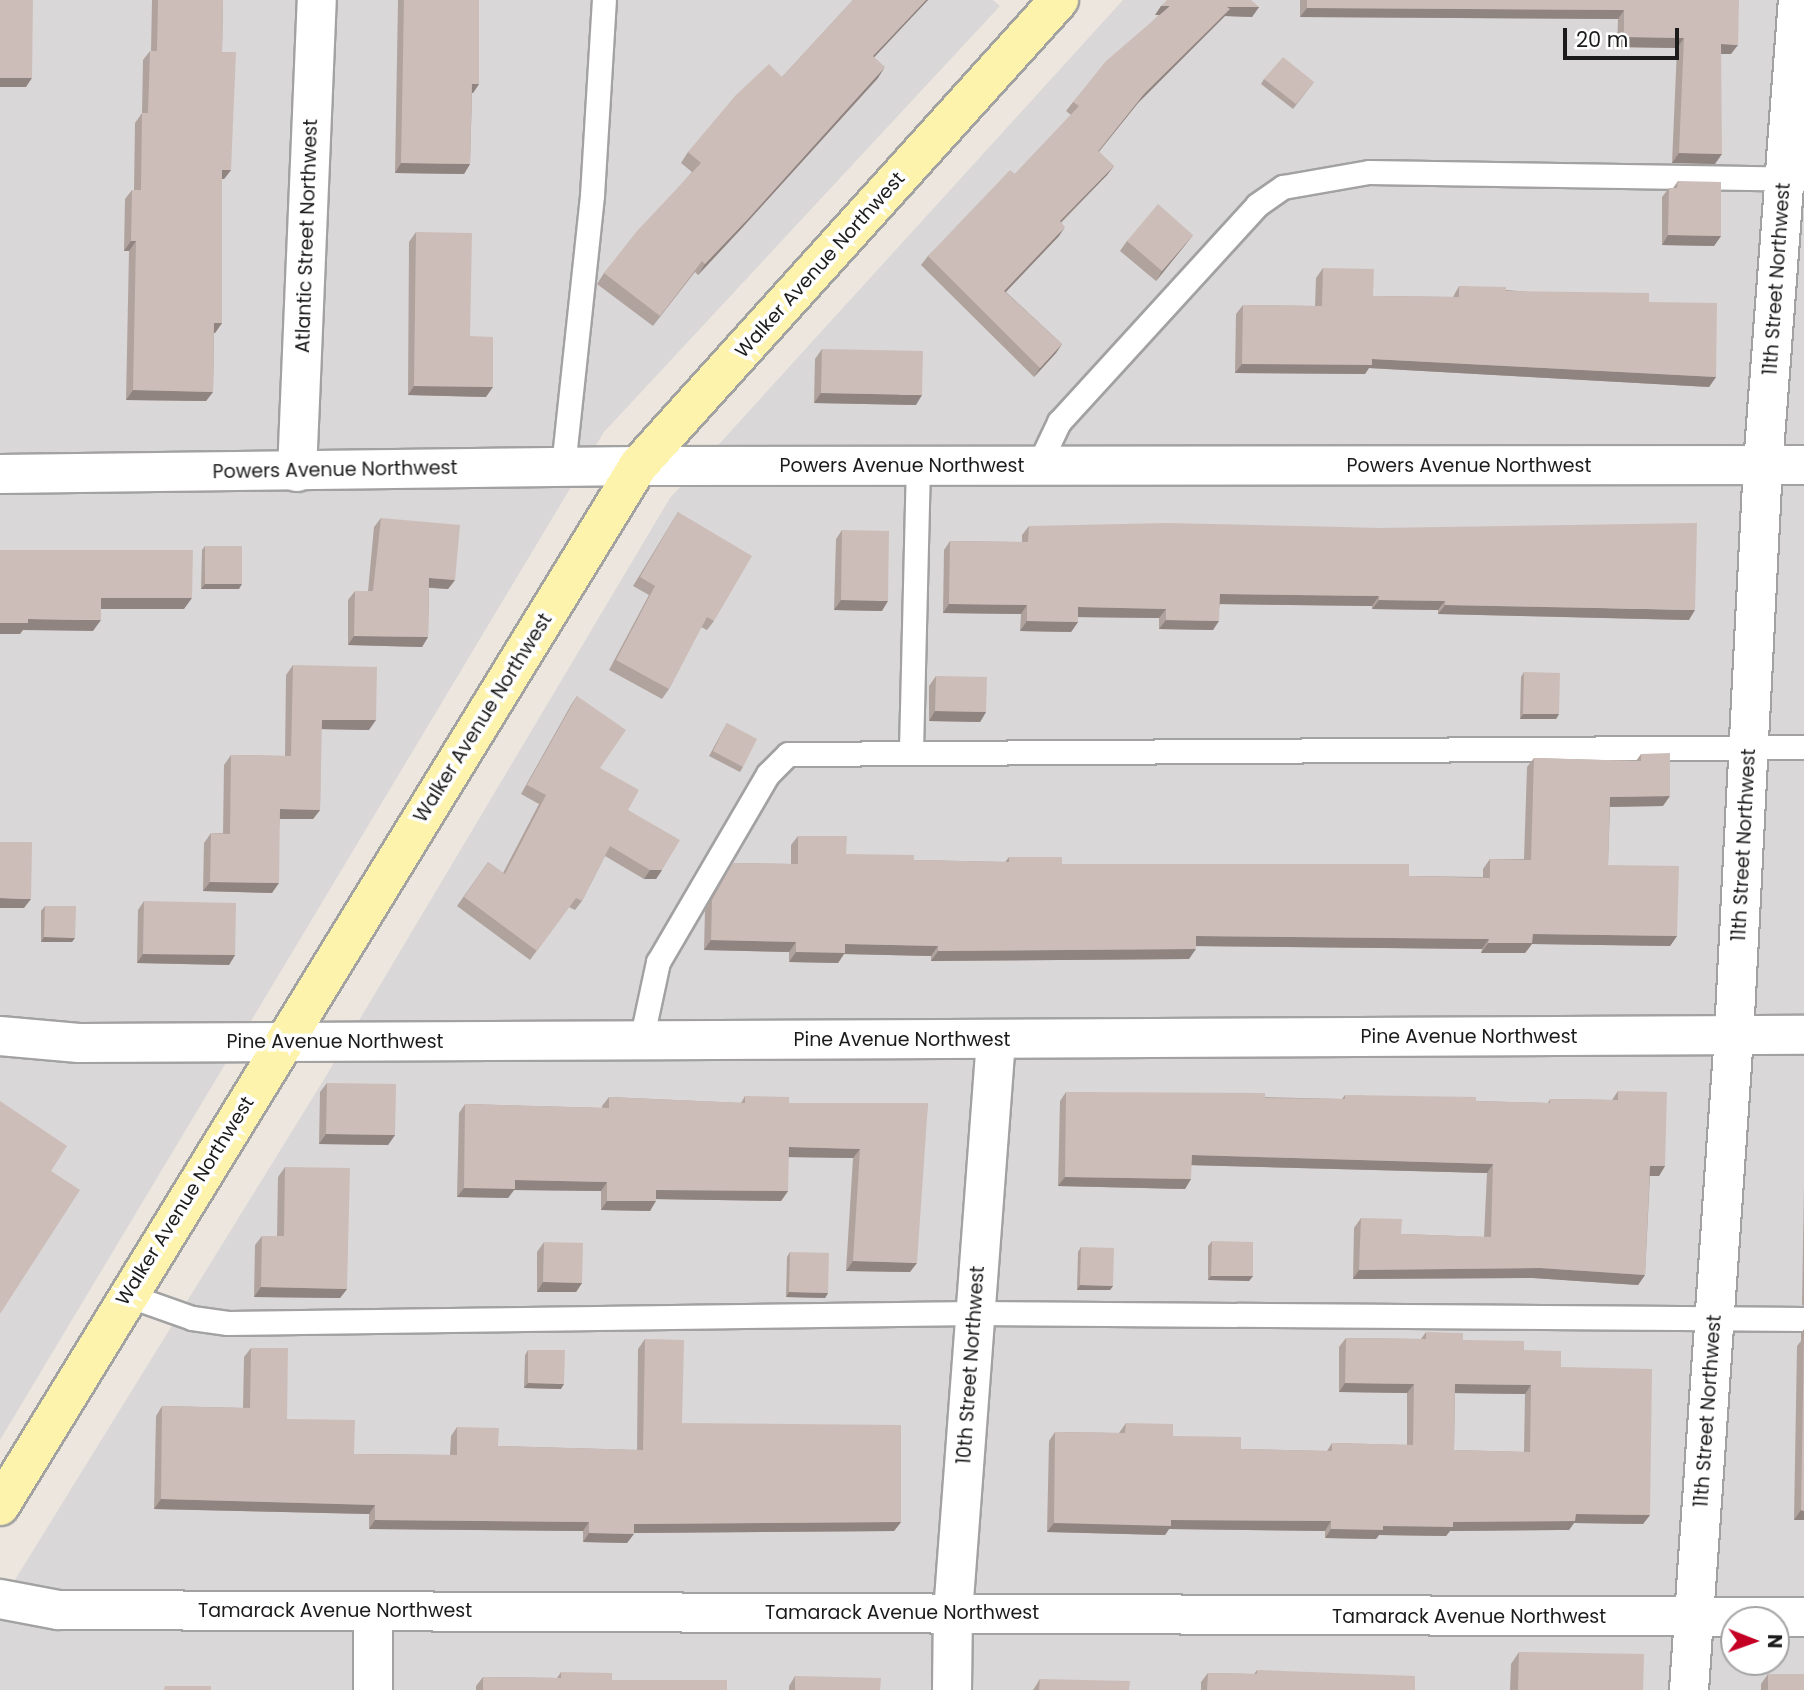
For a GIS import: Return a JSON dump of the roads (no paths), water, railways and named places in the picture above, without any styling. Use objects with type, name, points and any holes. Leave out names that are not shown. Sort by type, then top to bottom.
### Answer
[{"type":"main road","name":"Walker Avenue Northwest","points":[[0,1506],[638,466],[1059,0]]},
{"type":"street","name":"Atlantic Street Northwest","points":[[296,472],[317,0]]},
{"type":"street","name":"11th Street Northwest","points":[[1689,1690],[1734,1035],[1763,465],[1794,179],[1798,0]]},
{"type":"street","name":"Powers Avenue Northwest","points":[[0,474],[638,466],[1804,465]]},
{"type":"street","name":"Pine Avenue Northwest","points":[[0,1036],[79,1043],[283,1043],[1804,1035]]},
{"type":"street","name":"10th Street Northwest","points":[[951,1690],[953,1613],[996,1040]]},
{"type":"street","name":"Tamarack Avenue Northwest","points":[[0,1599],[58,1610],[1804,1617]]},
{"type":"street","points":[[373,1611],[373,1690]]},
{"type":"lane","points":[[563,467],[592,195],[604,0]]},
{"type":"lane","points":[[1038,466],[1059,422],[1257,205],[1283,187],[1369,172],[1794,179]]},
{"type":"lane","points":[[911,750],[918,466]]},
{"type":"lane","points":[[640,1041],[658,962],[768,774],[788,754],[911,750],[1804,747]]},
{"type":"lane","points":[[127,1295],[192,1318],[228,1323],[975,1313],[1804,1319]]}]
